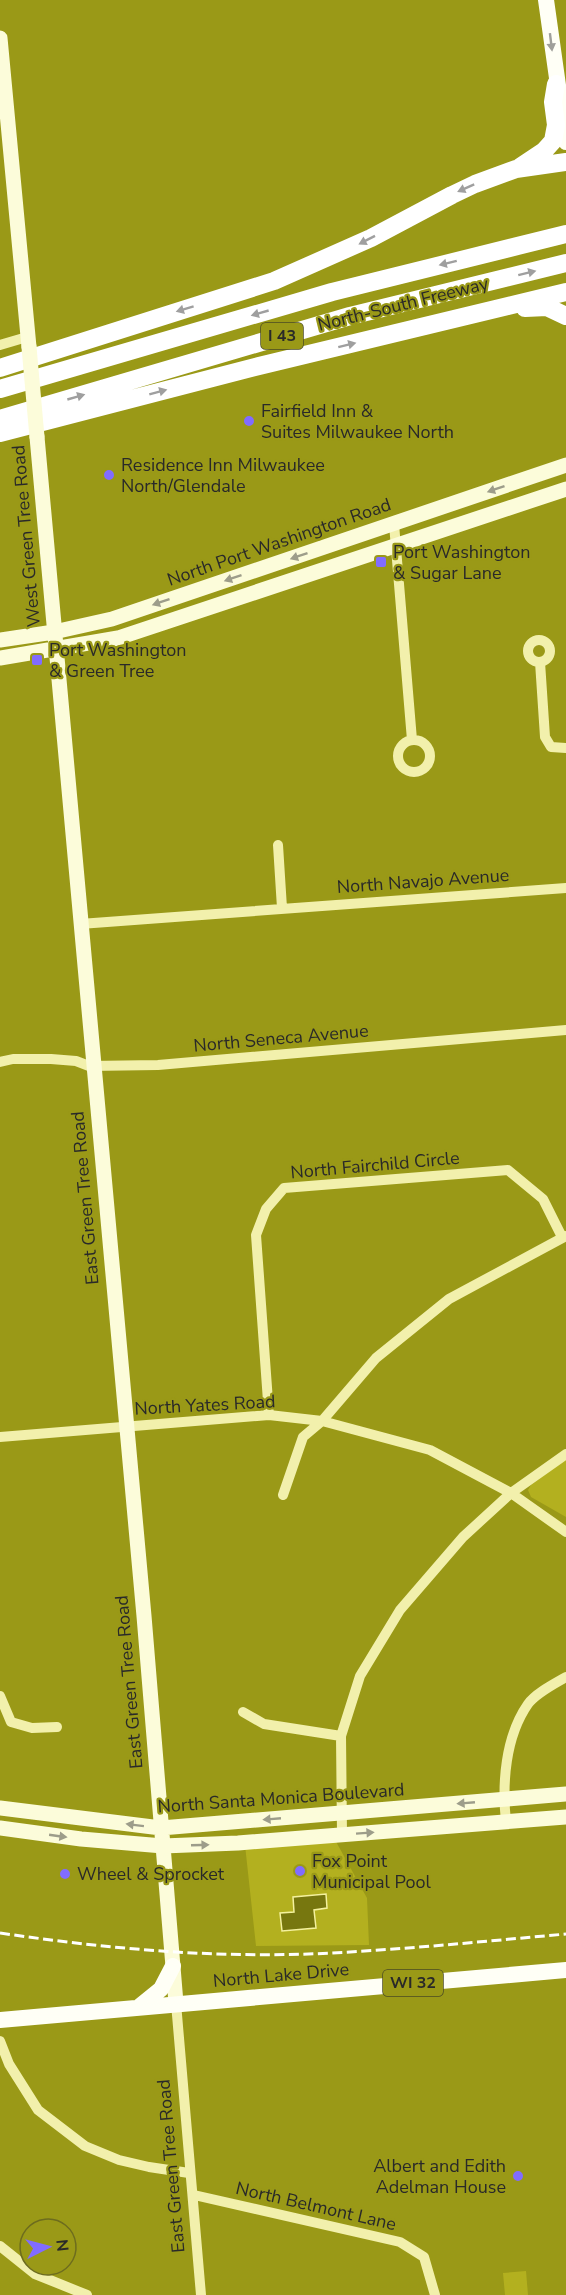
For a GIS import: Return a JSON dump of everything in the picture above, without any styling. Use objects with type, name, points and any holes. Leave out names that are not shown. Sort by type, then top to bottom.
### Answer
[{"type":"highway","points":[[0,368],[274,281],[371,238],[452,195],[516,169],[544,151],[553,141],[556,125],[553,102],[556,84]]},
{"type":"highway","points":[[516,169],[566,162]]},
{"type":"highway","name":"North-South Freeway","points":[[0,389],[333,292],[566,234]]},
{"type":"highway","name":"North-South Freeway","points":[[0,419],[350,316],[566,263]]},
{"type":"highway","points":[[0,433],[259,366],[566,292]]},
{"type":"highway","points":[[505,308],[547,308],[566,316]]},
{"type":"main road","points":[[546,0],[556,84],[566,142]]},
{"type":"main road","points":[[139,2007],[161,1989],[173,1966]]},
{"type":"main road","name":"North Lake Drive","points":[[0,2020],[566,1970]]},
{"type":"street","name":"West Green Tree Road","points":[[0,38],[5,154],[28,342],[92,1066]]},
{"type":"street","points":[[0,345],[28,342]]},
{"type":"street","name":"North Port Washington Road","points":[[0,640],[54,632],[112,619],[566,465]]},
{"type":"street","points":[[0,658],[118,638],[566,489]]},
{"type":"street","points":[[394,524],[412,740]]},
{"type":"street","points":[[321,548],[326,570]]},
{"type":"street","points":[[112,619],[118,638]]},
{"type":"street","points":[[540,662],[546,737],[551,747],[566,748]]},
{"type":"street","points":[[278,845],[282,908]]},
{"type":"street","name":"North Navajo Avenue","points":[[80,924],[566,888]]},
{"type":"street","name":"North Seneca Avenue","points":[[0,1062],[13,1059],[69,1059],[92,1066],[158,1065],[566,1030]]},
{"type":"street","name":"East Green Tree Road","points":[[92,1066],[127,1426],[201,2295]]},
{"type":"street","name":"North Fairchild Circle","points":[[269,1415],[256,1235],[266,1209],[284,1188],[508,1170],[543,1199],[564,1236]]},
{"type":"street","points":[[283,1495],[303,1437],[322,1421],[376,1358],[449,1299],[564,1236]]},
{"type":"street","name":"North Yates Road","points":[[0,1437],[269,1415],[322,1421],[430,1450],[511,1493],[566,1532]]},
{"type":"street","points":[[342,1834],[340,1737],[360,1676],[400,1610],[463,1538],[511,1493],[566,1454]]},
{"type":"street","points":[[506,1822],[505,1774],[513,1734],[529,1703],[566,1677]]},
{"type":"street","points":[[0,1696],[11,1722],[32,1728],[57,1727]]},
{"type":"street","points":[[243,1712],[264,1724],[340,1737]]},
{"type":"street","name":"North Santa Monica Boulevard","points":[[0,1808],[161,1828],[566,1794]]},
{"type":"street","points":[[0,1828],[81,1839],[163,1846],[238,1844],[566,1816]]},
{"type":"street","points":[[236,1822],[238,1844]]},
{"type":"street","points":[[0,2041],[9,2064],[38,2110],[86,2146],[119,2160],[189,2173]]},
{"type":"street","name":"North Belmont Lane","points":[[194,2195],[400,2242],[424,2257],[435,2295]]},
{"type":"street","points":[[0,2246],[35,2274],[87,2295]]},
{"type":"shaded area","points":[[566,1459],[566,1517],[531,1497],[528,1490],[531,1485]]},
{"type":"shaded area","name":"Fox Point Municipal Pool","points":[[334,1838],[367,1898],[369,1945],[256,1946],[245,1845]]},
{"type":"shaded area","points":[[326,1894],[327,1908],[314,1910],[316,1928],[282,1931],[280,1913],[294,1912],[293,1897]]},
{"type":"shaded area","points":[[526,2271],[528,2295],[505,2295],[503,2273]]},
{"type":"railway","points":[[0,1933],[123,1948],[248,1955],[360,1951],[566,1934]]},
{"type":"place","name":"Fairfield Inn & Suites Milwaukee North","points":[[249,421]]},
{"type":"place","name":"Residence Inn Milwaukee North/Glendale","points":[[109,475]]},
{"type":"place","name":"Port Washington & Sugar Lane","points":[[381,562]]},
{"type":"place","name":"Port Washington & Green Tree","points":[[37,660]]},
{"type":"place","name":"Fox Point Municipal Pool","points":[[300,1871]]},
{"type":"place","name":"Wheel & Sprocket","points":[[65,1874]]},
{"type":"place","name":"Albert and Edith Adelman House","points":[[518,2176]]}]
